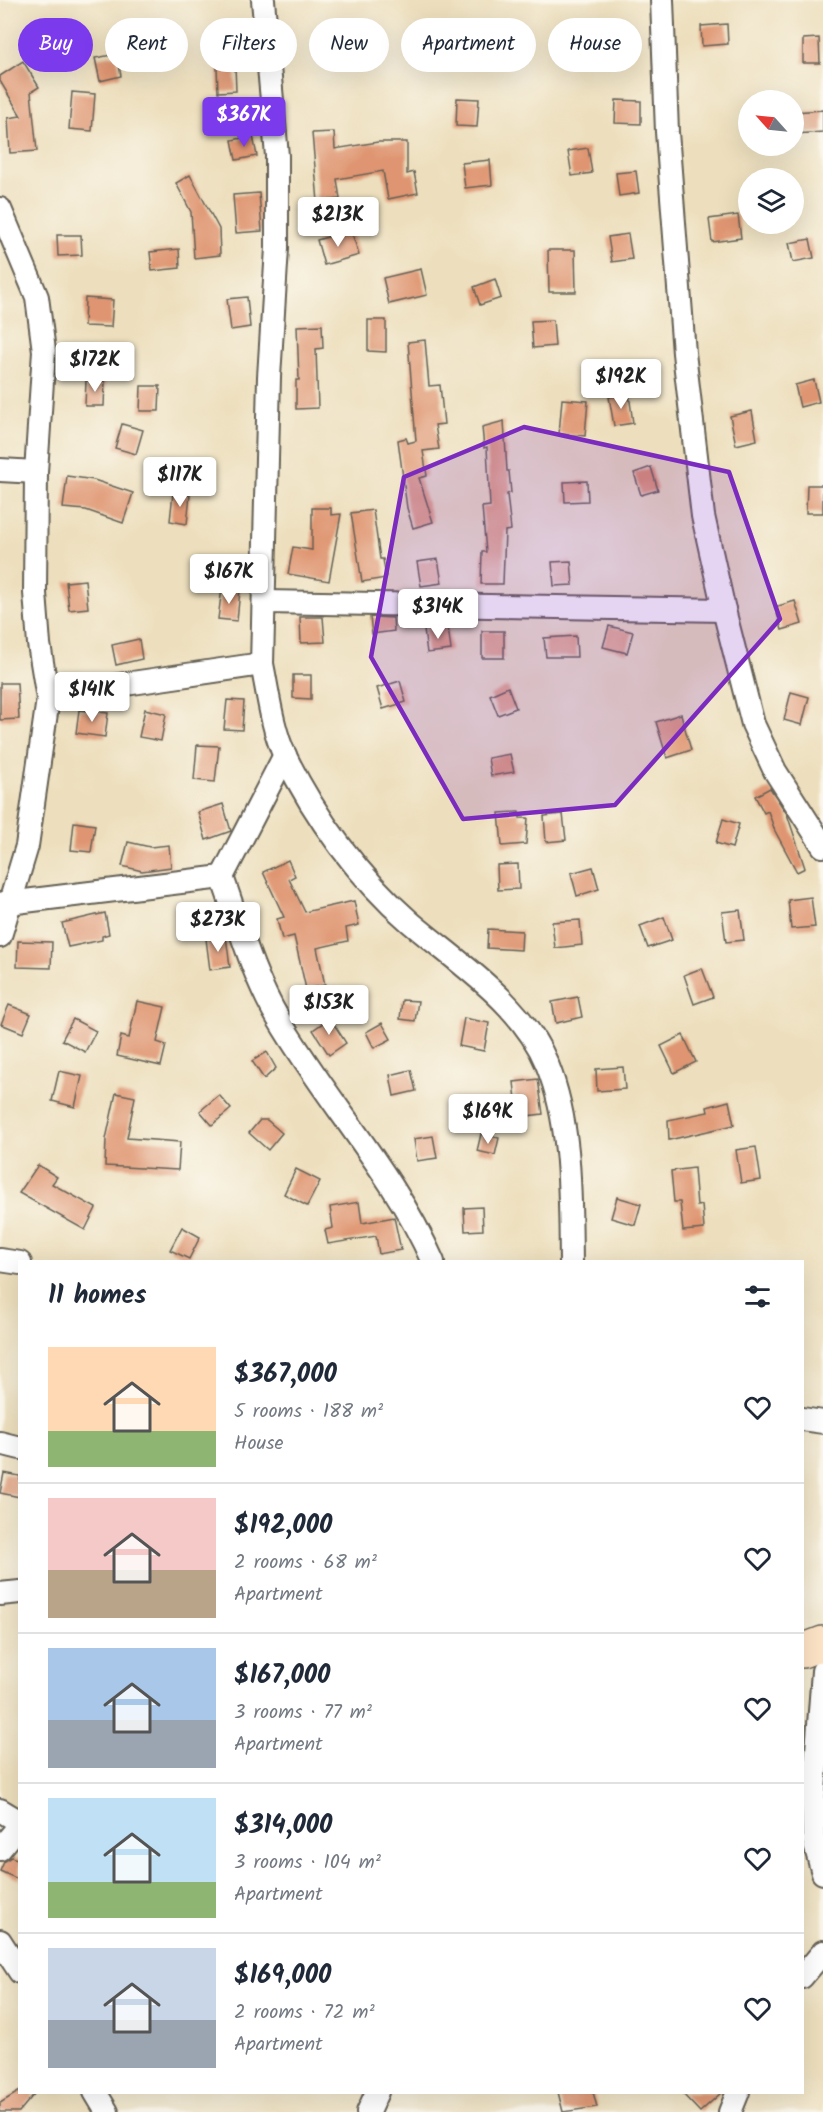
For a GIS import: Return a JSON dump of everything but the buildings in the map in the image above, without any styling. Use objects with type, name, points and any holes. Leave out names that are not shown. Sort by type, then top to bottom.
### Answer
[{"type":"street","points":[[263,0],[277,156],[277,237],[266,455],[265,602],[262,664],[285,755],[331,833],[366,880],[408,920],[480,980],[524,1024],[547,1064],[561,1114],[570,1189],[570,1260]]},
{"type":"street","points":[[662,0],[667,132],[684,352],[703,516],[753,724],[775,771],[823,846]]},
{"type":"street","points":[[0,209],[37,297],[44,351],[36,472],[35,593],[39,644],[48,699],[27,846],[6,904],[0,936]]},
{"type":"street","points":[[0,470],[36,472]]},
{"type":"street","points":[[265,602],[724,610]]},
{"type":"street","points":[[48,699],[105,687],[262,664]]},
{"type":"street","points":[[285,755],[222,876],[254,965],[278,1019],[395,1188],[432,1260]]},
{"type":"street","points":[[6,904],[222,876]]},
{"type":"street","points":[[0,1260],[18,1263]]},
{"type":"street","points":[[804,1419],[823,1422]]},
{"type":"street","points":[[0,1443],[18,1448]]},
{"type":"street","points":[[0,1594],[18,1592]]},
{"type":"street","points":[[804,1651],[823,1644]]},
{"type":"street","points":[[823,1671],[813,1805],[814,1841],[823,1873]]},
{"type":"street","points":[[0,1810],[18,1822]]},
{"type":"street","points":[[0,1849],[18,1826]]},
{"type":"street","points":[[0,1941],[18,1969]]},
{"type":"street","points":[[804,1975],[823,1952]]},
{"type":"street","points":[[96,2094],[107,2112]]},
{"type":"street","points":[[368,2112],[376,2094]]},
{"type":"street","points":[[730,2112],[737,2094]]},
{"type":"highlighted area","points":[[524,427],[729,472],[780,619],[615,805],[463,819],[371,657],[404,477]]}]
